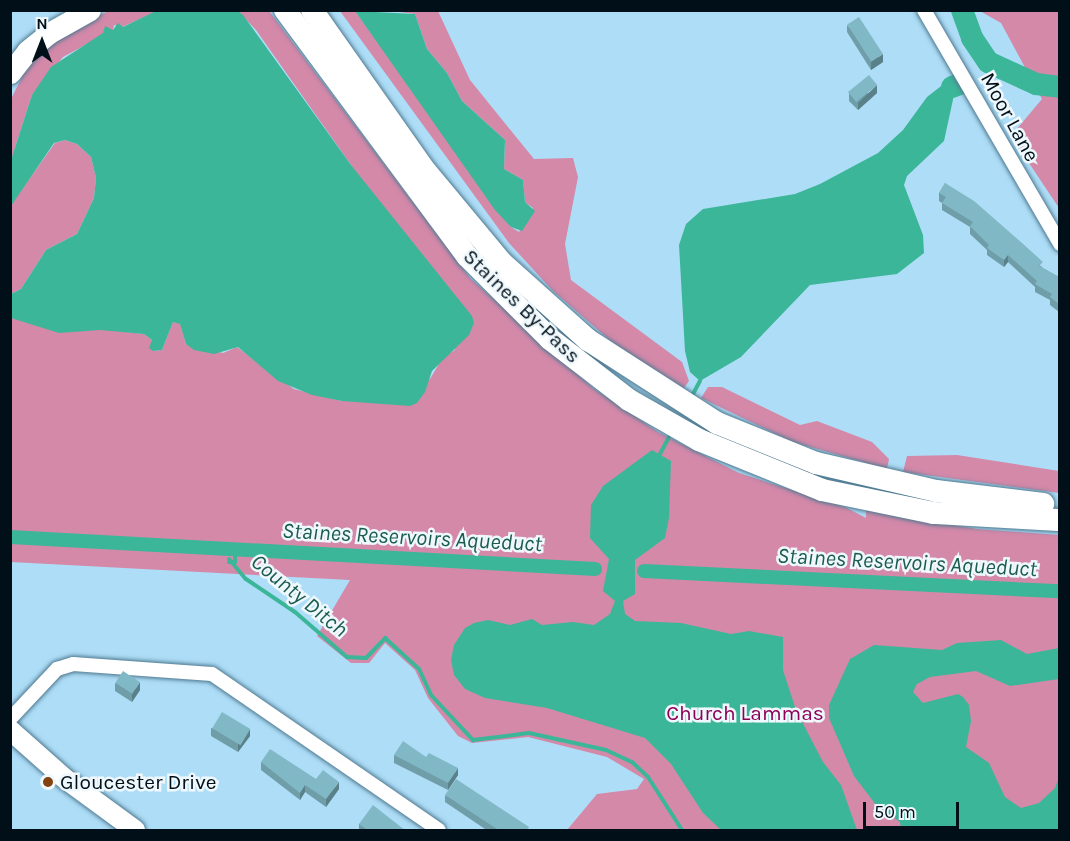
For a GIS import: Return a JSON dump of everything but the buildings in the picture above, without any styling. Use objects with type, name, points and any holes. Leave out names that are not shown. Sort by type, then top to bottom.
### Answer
[{"type":"highway","name":"Staines By-Pass","points":[[312,10],[423,168],[501,262],[588,340],[717,423],[816,463],[936,491],[1059,505]]},
{"type":"highway","name":"Staines By-Pass","points":[[285,11],[467,256],[550,339],[629,400],[699,440],[822,490],[934,513],[1059,520]]},
{"type":"main road","points":[[10,71],[36,26],[58,10]]},
{"type":"main road","points":[[10,71],[27,51],[49,33],[90,10]]},
{"type":"main road","points":[[10,730],[64,778],[135,831]]},
{"type":"street","name":"Moor Lane","points":[[924,10],[1059,244]]},
{"type":"street","points":[[10,719],[57,669],[73,664],[204,672],[225,681],[440,831]]},
{"type":"green space","points":[[108,11],[158,11],[122,27],[114,25],[113,30],[63,57],[32,95],[11,160],[11,99],[25,71],[50,42]]},
{"type":"green space","name":"Church Lammas","points":[[238,11],[269,11],[470,278],[593,388],[658,432],[739,473],[845,507],[866,518],[866,510],[977,529],[1059,535],[1059,830],[567,830],[597,794],[637,789],[644,779],[607,757],[528,737],[472,743],[458,736],[428,698],[415,670],[385,643],[369,663],[351,663],[317,636],[350,580],[11,562],[10,318],[144,334],[152,340],[153,351],[162,350],[173,322],[180,323],[186,344],[223,353],[237,347],[294,389],[342,401],[430,379],[443,357],[455,350],[351,165],[256,30]]},
{"type":"green space","points":[[340,11],[355,11],[511,227],[519,232],[533,208],[525,202],[523,180],[504,169],[505,140],[462,101],[447,73],[427,49],[415,14],[392,11],[438,11],[470,80],[534,159],[573,158],[578,177],[565,244],[571,280],[682,362],[689,381],[684,388],[613,343],[553,291],[509,243]]},
{"type":"green space","points":[[980,11],[1059,11],[1059,208],[1011,136],[1042,99],[1001,23]]},
{"type":"green space","points":[[65,140],[77,144],[91,157],[96,178],[94,198],[77,234],[46,250],[21,289],[11,294],[10,206],[55,143]]},
{"type":"green space","points":[[708,387],[722,387],[800,425],[817,421],[872,442],[889,459],[887,469],[793,442],[701,398]]},
{"type":"green space","points":[[957,455],[1059,471],[1059,493],[903,472],[907,456]]},
{"type":"shaded area","points":[[158,10],[238,11],[243,15],[351,165],[472,316],[474,323],[469,335],[432,371],[425,392],[417,403],[410,406],[342,401],[312,395],[278,381],[238,347],[214,354],[194,350],[186,344],[180,324],[173,322],[162,350],[153,351],[149,348],[152,340],[144,334],[100,330],[59,333],[11,318],[11,294],[21,289],[46,250],[77,234],[94,198],[96,178],[91,157],[77,144],[65,140],[54,143],[11,206],[11,160],[32,95],[51,67],[103,33],[105,26],[113,30],[118,23],[123,27]]},
{"type":"shaded area","points":[[355,11],[415,14],[427,49],[447,73],[462,101],[505,140],[504,169],[523,180],[525,202],[535,211],[522,231],[511,227],[495,210]]},
{"type":"shaded area","points":[[945,83],[952,87],[954,95],[944,141],[907,176],[904,185],[923,235],[924,253],[897,274],[810,285],[741,357],[700,381],[690,372],[685,351],[679,245],[686,224],[703,209],[795,194],[820,184],[878,153],[903,130],[927,97]]},
{"type":"shaded area","points":[[652,450],[671,461],[669,518],[665,538],[635,560],[635,594],[623,601],[625,614],[635,621],[681,623],[731,634],[749,631],[783,637],[783,670],[796,710],[823,762],[841,785],[857,830],[721,830],[703,813],[671,764],[645,738],[547,708],[485,698],[465,689],[454,675],[451,660],[454,645],[465,628],[474,623],[488,620],[510,625],[532,619],[542,625],[573,622],[594,625],[610,614],[615,601],[603,591],[609,559],[590,538],[591,505],[603,486]]},
{"type":"shaded area","points":[[1001,640],[1027,654],[1059,648],[1059,679],[1010,686],[976,671],[930,677],[917,684],[913,692],[923,703],[958,694],[963,697],[969,705],[971,721],[966,747],[989,763],[1005,797],[1021,808],[1039,803],[1055,788],[1059,777],[1059,830],[901,830],[900,822],[876,805],[854,776],[829,718],[829,705],[850,659],[874,645],[942,650],[957,643]]},
{"type":"waterway","points":[[962,10],[972,38],[988,62],[1036,84],[1060,87]]},
{"type":"waterway","points":[[952,87],[960,84]]},
{"type":"waterway","points":[[693,394],[700,381]]},
{"type":"waterway","points":[[660,454],[669,437]]},
{"type":"waterway","name":"Staines Reservoirs Aqueduct","points":[[10,537],[595,569]]},
{"type":"waterway","points":[[229,562],[235,562],[235,548]]},
{"type":"waterway","name":"County Ditch","points":[[229,559],[246,579],[295,612],[347,657],[366,658],[385,638],[419,669],[431,695],[473,740],[529,733],[606,750],[632,762],[648,777],[682,830]]},
{"type":"waterway","name":"Staines Reservoirs Aqueduct","points":[[644,571],[1060,591]]},
{"type":"place","name":"Gloucester Drive","points":[[48,782]]}]
